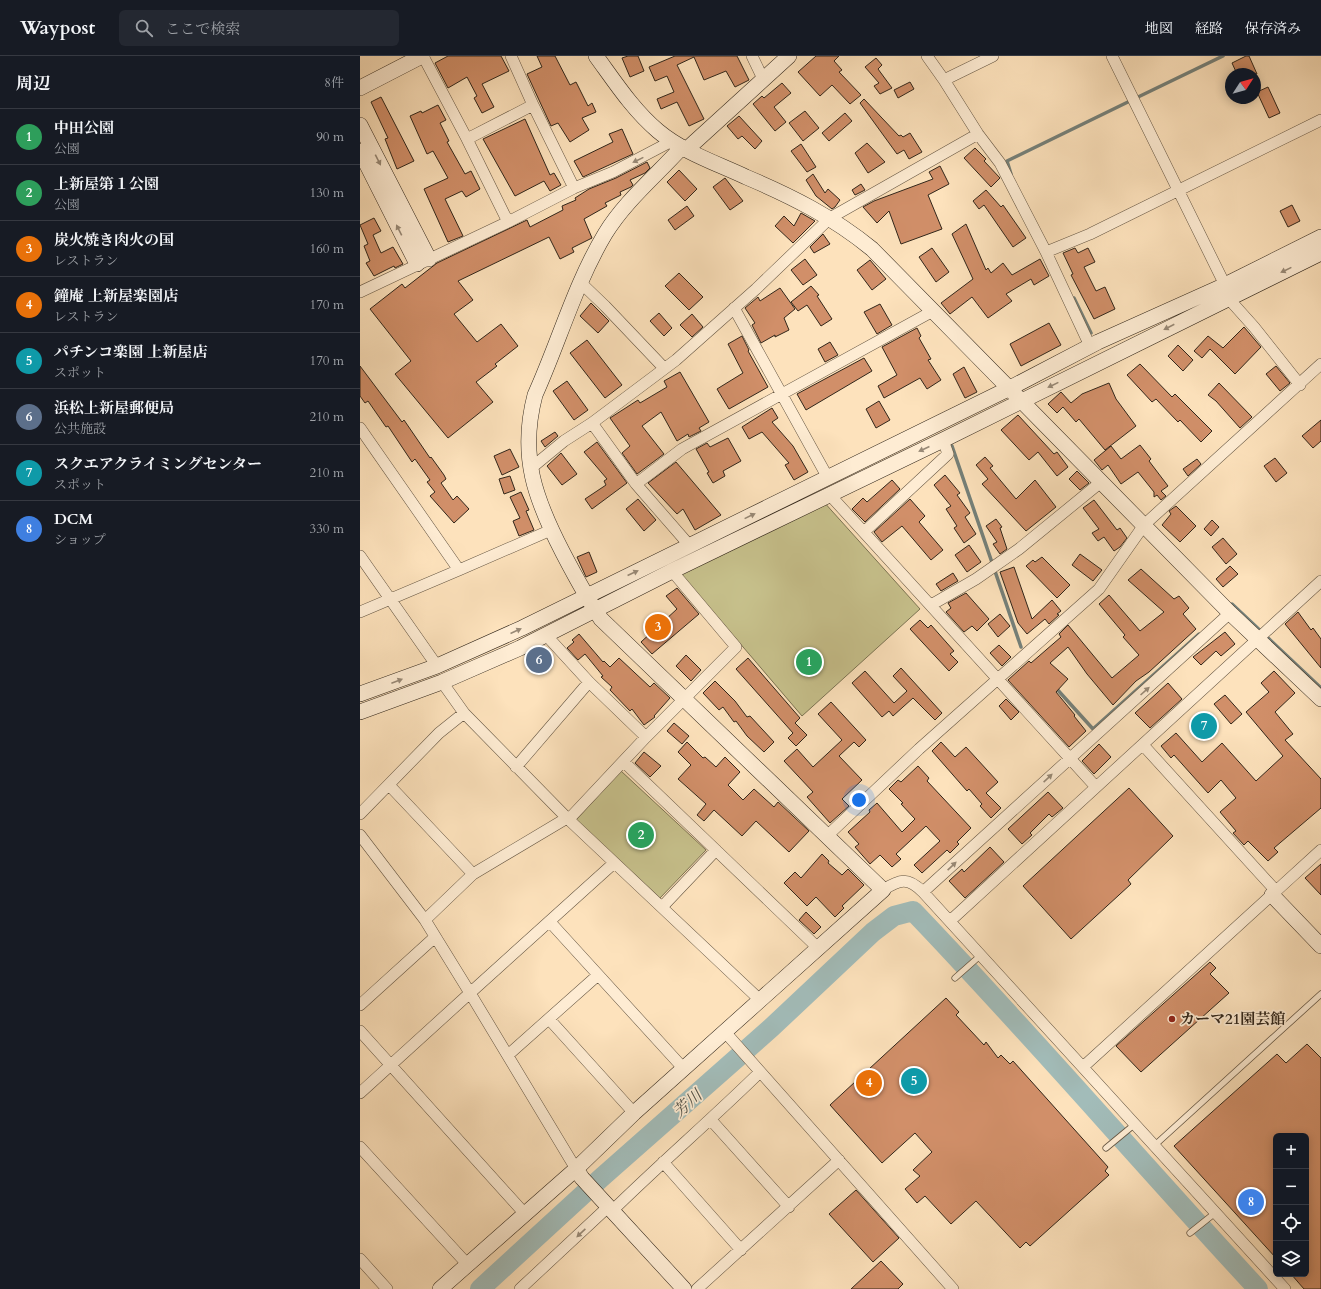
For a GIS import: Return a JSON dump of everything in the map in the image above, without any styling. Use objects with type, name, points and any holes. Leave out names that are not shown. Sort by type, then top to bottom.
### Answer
[{"type":"street","points":[[360,88],[422,56],[467,138],[508,222]]},
{"type":"street","points":[[511,56],[533,105],[574,188]]},
{"type":"street","points":[[752,56],[764,79]]},
{"type":"street","points":[[789,56],[764,79],[680,146],[629,202],[605,233],[587,268],[534,396],[528,434],[530,469],[536,493],[551,530],[594,609],[610,628],[883,890]]},
{"type":"street","points":[[927,56],[978,134],[1000,163],[1046,252],[1090,346]]},
{"type":"street","points":[[944,80],[993,56]]},
{"type":"street","points":[[1112,56],[1226,292],[1300,385]]},
{"type":"street","points":[[600,57],[643,117],[658,132],[680,146],[830,218],[872,248],[1230,613],[1321,699]]},
{"type":"street","points":[[467,138],[533,105]]},
{"type":"street","points":[[1046,252],[1090,234],[1321,120]]},
{"type":"street","points":[[360,125],[423,262]]},
{"type":"street","points":[[530,469],[564,441],[592,423],[664,368],[734,308],[830,218],[978,134]]},
{"type":"street","points":[[360,292],[508,222],[574,188],[680,146]]},
{"type":"street","points":[[360,152],[423,262]]},
{"type":"street","points":[[360,712],[442,682],[546,635],[594,609],[943,440],[1226,292],[1321,237]]},
{"type":"street","points":[[360,694],[437,666],[522,628],[1010,388],[1090,346],[1321,253]]},
{"type":"street","points":[[581,284],[605,306],[664,368]]},
{"type":"street","points":[[734,308],[828,478]]},
{"type":"street","points":[[636,484],[682,449],[933,311]]},
{"type":"street","points":[[827,836],[919,749],[1099,589],[1144,526],[1194,479],[1300,385],[1321,364]]},
{"type":"street","points":[[592,423],[636,484],[690,546]]},
{"type":"street","points":[[360,428],[459,570]]},
{"type":"street","points":[[864,532],[948,454],[943,440]]},
{"type":"street","points":[[931,605],[987,571],[1019,549],[1101,482]]},
{"type":"street","points":[[829,494],[1096,787]]},
{"type":"street","points":[[360,612],[551,530]]},
{"type":"street","points":[[360,556],[437,666]]},
{"type":"street","points":[[425,920],[473,874],[568,819],[684,698],[736,647],[672,571]]},
{"type":"street","points":[[950,921],[1321,581]]},
{"type":"street","points":[[923,892],[1230,613]]},
{"type":"street","points":[[546,635],[589,682],[646,737]]},
{"type":"street","points":[[442,682],[464,713],[516,767],[614,863],[760,1000]]},
{"type":"street","points":[[516,767],[589,682]]},
{"type":"street","points":[[360,814],[439,733],[464,713]]},
{"type":"street","points":[[1143,745],[1321,946]]},
{"type":"street","points":[[624,762],[818,948]]},
{"type":"street","points":[[389,785],[473,874]]},
{"type":"street","points":[[360,835],[425,920],[579,1173],[684,1289]]},
{"type":"street","points":[[662,907],[716,850]]},
{"type":"street","points":[[1083,1067],[1321,850]]},
{"type":"street","points":[[360,1093],[614,863]]},
{"type":"street","points":[[440,1289],[525,1214],[579,1173],[634,1114],[684,1069],[728,1035],[760,1000],[883,890],[897,882],[906,881],[914,884],[923,892],[950,921],[978,957],[1083,1067],[1132,1126],[1155,1145],[1212,1215],[1285,1289]]},
{"type":"street","points":[[550,922],[684,1069]]},
{"type":"street","points":[[360,1005],[435,937]]},
{"type":"street","points":[[508,1055],[598,975]]},
{"type":"street","points":[[549,1019],[634,1114]]},
{"type":"street","points":[[360,1031],[525,1214]]},
{"type":"street","points":[[728,1035],[953,1289]]},
{"type":"street","points":[[520,1289],[609,1206],[711,1120],[757,1068]]},
{"type":"street","points":[[711,1120],[789,1207]]},
{"type":"street","points":[[360,1147],[468,1265]]},
{"type":"street","points":[[697,1289],[839,1160]]},
{"type":"street","points":[[663,1162],[741,1250]]},
{"type":"street","points":[[360,1259],[387,1289]]},
{"type":"lane","points":[[955,978],[978,957]]},
{"type":"lane","points":[[1155,1145],[1321,994]]},
{"type":"lane","points":[[1106,1148],[1132,1126]]},
{"type":"lane","points":[[1190,1233],[1212,1215]]},
{"type":"shaded area","points":[[823,501],[920,609],[802,716],[679,572]]},
{"type":"shaded area","points":[[621,771],[706,850],[660,898],[576,820]]},
{"type":"building","points":[[448,56],[501,56],[509,71],[482,84],[494,107],[482,113],[474,98],[477,96],[467,77],[448,88],[435,63]]},
{"type":"building","points":[[537,56],[555,56],[570,85],[576,82],[588,106],[592,103],[596,112],[582,118],[589,130],[570,142],[558,123],[551,126],[527,74],[542,67]]},
{"type":"building","points":[[628,56],[638,56],[644,71],[630,77],[622,58]]},
{"type":"building","points":[[675,56],[737,56],[749,80],[735,87],[726,71],[704,80],[694,57],[677,65],[704,119],[689,126],[677,102],[661,109],[657,99],[674,92],[667,76],[655,81],[649,67]]},
{"type":"building","points":[[816,56],[839,56],[834,61],[842,70],[839,72],[861,95],[850,104],[832,85],[820,96],[798,72]]},
{"type":"building","points":[[1249,56],[1254,68],[1234,68],[1232,63]]},
{"type":"building","points":[[876,58],[882,65],[878,69],[892,88],[880,94],[874,86],[879,83],[865,67]]},
{"type":"building","points":[[910,82],[914,89],[898,98],[894,90]]},
{"type":"building","points":[[782,83],[791,93],[774,107],[786,122],[775,131],[753,104],[762,96],[764,98]]},
{"type":"building","points":[[1268,87],[1280,113],[1269,118],[1261,101],[1261,90]]},
{"type":"building","points":[[381,97],[414,161],[397,169],[385,139],[388,138],[371,102]]},
{"type":"building","points":[[864,99],[899,136],[901,135],[903,137],[910,133],[922,152],[909,159],[904,150],[897,154],[860,103]]},
{"type":"building","points":[[438,105],[446,120],[440,123],[449,141],[447,142],[465,174],[471,171],[480,189],[466,197],[462,191],[445,199],[463,236],[448,242],[424,189],[448,178],[433,151],[427,154],[410,116],[421,111],[422,113]]},
{"type":"building","points":[[805,111],[819,128],[803,141],[789,123]]},
{"type":"building","points":[[845,113],[852,121],[829,141],[822,133]]},
{"type":"building","points":[[739,116],[762,141],[755,149],[742,136],[738,139],[727,126]]},
{"type":"building","points":[[525,119],[550,175],[554,173],[561,185],[550,191],[544,181],[515,196],[483,139]]},
{"type":"building","points":[[622,129],[633,154],[583,177],[574,161],[613,142],[609,134]]},
{"type":"building","points":[[867,143],[885,162],[868,173],[855,153]]},
{"type":"building","points":[[801,144],[816,167],[807,172],[791,151]]},
{"type":"building","points":[[975,148],[986,159],[984,161],[1000,178],[991,187],[964,158]]},
{"type":"building","points":[[647,162],[650,168],[645,173],[630,180],[633,185],[631,187],[620,192],[621,195],[605,203],[607,206],[584,219],[592,238],[572,248],[574,252],[560,259],[549,237],[458,281],[473,300],[454,314],[477,342],[501,324],[518,346],[495,364],[497,366],[476,382],[493,402],[448,438],[395,374],[411,361],[370,309],[402,284],[405,288],[437,263],[527,220],[530,227],[563,210],[562,206],[576,200],[575,198],[589,189],[616,178]]},
{"type":"building","points":[[940,166],[949,184],[928,195],[942,229],[901,244],[889,211],[877,223],[863,207],[874,201],[933,179],[929,172]]},
{"type":"building","points":[[679,170],[697,189],[685,201],[667,182]]},
{"type":"building","points":[[813,174],[825,193],[828,189],[840,200],[832,209],[816,196],[806,180]]},
{"type":"building","points":[[725,178],[743,201],[730,210],[713,187]]},
{"type":"building","points":[[861,184],[865,190],[855,195],[852,190]]},
{"type":"building","points":[[986,190],[1001,207],[1003,205],[1026,238],[1013,247],[984,205],[979,209],[973,201]]},
{"type":"building","points":[[1292,205],[1300,221],[1288,227],[1280,211]]},
{"type":"building","points":[[687,206],[694,216],[675,230],[668,220]]},
{"type":"building","points":[[801,213],[815,221],[793,243],[775,226],[784,216],[794,226]]},
{"type":"building","points":[[374,218],[381,231],[373,235],[381,253],[393,247],[403,264],[395,268],[394,266],[374,276],[366,263],[370,261],[364,246],[368,244],[360,225]]},
{"type":"building","points":[[966,224],[986,270],[988,268],[991,273],[1003,263],[1012,275],[1040,259],[1049,276],[1034,285],[1031,279],[1006,294],[1012,301],[988,318],[972,297],[950,314],[941,303],[973,279],[952,234]]},
{"type":"building","points":[[823,234],[830,244],[814,253],[810,247]]},
{"type":"building","points":[[932,248],[949,272],[936,282],[919,257]]},
{"type":"building","points":[[1075,248],[1078,253],[1088,248],[1095,262],[1084,267],[1096,291],[1105,287],[1115,309],[1094,319],[1071,275],[1073,274],[1063,253]]},
{"type":"building","points":[[805,259],[817,275],[803,285],[791,270]]},
{"type":"building","points":[[870,260],[886,279],[872,290],[857,270]]},
{"type":"building","points":[[679,273],[703,297],[689,310],[665,286]]},
{"type":"building","points":[[811,286],[819,295],[817,296],[832,319],[821,326],[807,305],[798,311],[791,302]]},
{"type":"building","points":[[780,288],[795,309],[784,318],[789,330],[775,337],[775,335],[761,343],[752,325],[755,323],[745,308],[758,297],[760,301]]},
{"type":"building","points":[[591,303],[609,321],[598,333],[580,316]]},
{"type":"building","points":[[880,304],[892,325],[877,334],[864,312]]},
{"type":"building","points":[[659,313],[672,328],[664,336],[650,321]]},
{"type":"building","points":[[692,314],[703,327],[692,337],[680,325]]},
{"type":"building","points":[[1049,323],[1061,345],[1021,366],[1010,344]]},
{"type":"building","points":[[1244,327],[1261,347],[1235,374],[1210,349],[1202,358],[1194,351],[1208,336],[1223,348]]},
{"type":"building","points":[[917,328],[921,336],[919,338],[931,359],[928,360],[941,380],[927,389],[920,378],[884,398],[878,386],[897,375],[882,347]]},
{"type":"building","points":[[742,336],[749,350],[748,351],[768,387],[729,409],[717,389],[743,373],[728,344]]},
{"type":"building","points":[[587,340],[622,385],[605,398],[570,353]]},
{"type":"building","points":[[830,342],[838,355],[825,362],[818,349]]},
{"type":"building","points":[[1178,345],[1193,360],[1183,371],[1168,356]]},
{"type":"building","points":[[864,358],[872,371],[806,410],[797,394]]},
{"type":"building","points":[[1140,364],[1172,397],[1175,394],[1212,431],[1201,442],[1180,420],[1178,422],[1156,399],[1152,402],[1127,375]]},
{"type":"building","points":[[360,366],[402,422],[404,420],[430,458],[431,457],[444,475],[446,479],[441,483],[453,500],[457,496],[469,509],[454,523],[430,496],[435,492],[427,482],[430,480],[415,459],[412,462],[388,426],[386,427],[368,401],[365,403],[360,396]]},
{"type":"building","points":[[1276,366],[1290,383],[1280,391],[1266,374]]},
{"type":"building","points":[[964,367],[977,392],[965,398],[953,374]]},
{"type":"building","points":[[680,372],[709,422],[699,428],[701,431],[689,437],[688,434],[677,441],[661,412],[642,426],[664,454],[637,474],[622,453],[630,446],[610,418],[638,400],[640,403],[667,387],[664,381]]},
{"type":"building","points":[[567,381],[588,410],[574,420],[553,391]]},
{"type":"building","points":[[1109,383],[1116,399],[1136,426],[1105,450],[1079,419],[1076,422],[1063,407],[1057,413],[1048,404],[1061,392],[1071,403],[1082,394]]},
{"type":"building","points":[[1219,383],[1252,417],[1240,428],[1216,401],[1208,395]]},
{"type":"building","points":[[879,401],[890,420],[876,428],[866,409]]},
{"type":"building","points":[[772,408],[778,418],[772,422],[793,446],[808,472],[794,480],[785,465],[789,463],[762,432],[749,439],[742,427]]},
{"type":"building","points":[[1018,415],[1054,454],[1057,452],[1068,467],[1057,476],[1038,452],[1029,460],[1001,430]]},
{"type":"building","points":[[1321,420],[1321,441],[1313,448],[1302,436]]},
{"type":"building","points":[[555,432],[558,436],[545,447],[541,441]]},
{"type":"building","points":[[728,438],[741,461],[723,471],[725,476],[713,483],[707,473],[709,472],[696,449],[707,443],[710,447]]},
{"type":"building","points":[[597,442],[627,483],[592,509],[585,499],[606,485],[604,481],[607,479],[584,452]]},
{"type":"building","points":[[1140,445],[1151,459],[1149,461],[1168,486],[1161,491],[1166,496],[1161,500],[1157,495],[1154,497],[1154,492],[1138,472],[1121,484],[1108,465],[1102,470],[1094,460],[1111,446],[1121,459]]},
{"type":"building","points":[[510,449],[519,467],[502,475],[494,456]]},
{"type":"building","points":[[561,453],[577,474],[562,485],[547,466]]},
{"type":"building","points":[[985,457],[993,466],[990,468],[1016,499],[1035,480],[1056,507],[1026,531],[982,484],[988,479],[976,465]]},
{"type":"building","points":[[1275,458],[1287,473],[1276,482],[1264,466]]},
{"type":"building","points":[[1197,459],[1201,464],[1188,476],[1183,469]]},
{"type":"building","points":[[676,462],[721,515],[695,530],[683,509],[677,514],[648,483]]},
{"type":"building","points":[[1077,471],[1089,483],[1080,490],[1069,479]]},
{"type":"building","points":[[945,475],[960,493],[957,495],[970,513],[965,517],[976,534],[964,543],[954,528],[957,526],[946,509],[951,506],[934,485]]},
{"type":"building","points":[[510,476],[515,490],[504,494],[499,479]]},
{"type":"building","points":[[892,480],[900,489],[865,522],[852,509],[863,498],[867,502]]},
{"type":"building","points":[[521,492],[529,510],[526,511],[534,530],[519,536],[513,521],[520,518],[510,497]]},
{"type":"building","points":[[638,499],[656,520],[644,531],[626,509]]},
{"type":"building","points":[[910,499],[925,516],[919,522],[943,550],[931,560],[902,526],[882,542],[874,532]]},
{"type":"building","points":[[1094,500],[1117,530],[1120,528],[1127,538],[1120,547],[1114,551],[1104,537],[1098,541],[1092,533],[1099,529],[1083,508]]},
{"type":"building","points":[[1176,506],[1196,526],[1180,542],[1162,525],[1171,514],[1169,511]]},
{"type":"building","points":[[996,519],[1002,527],[1000,528],[1007,549],[1000,554],[993,544],[997,542],[986,526]]},
{"type":"building","points":[[1212,520],[1219,527],[1211,536],[1204,529]]},
{"type":"building","points":[[1223,538],[1237,554],[1226,564],[1212,547]]},
{"type":"building","points":[[969,545],[981,562],[967,572],[955,555]]},
{"type":"building","points":[[589,552],[597,572],[586,577],[577,557]]},
{"type":"building","points":[[1080,554],[1102,570],[1093,581],[1072,565]]},
{"type":"building","points":[[1042,557],[1070,585],[1057,598],[1026,566],[1033,560],[1035,562]]},
{"type":"building","points":[[1230,566],[1238,574],[1223,587],[1216,579]]},
{"type":"building","points":[[1014,567],[1032,619],[1052,600],[1061,611],[1057,614],[1059,615],[1049,624],[1045,619],[1027,634],[1018,623],[1000,572]]},
{"type":"building","points":[[1141,569],[1174,599],[1179,596],[1189,608],[1183,614],[1196,629],[1149,672],[1136,681],[1113,705],[1087,674],[1068,647],[1050,663],[1068,679],[1056,692],[1086,731],[1069,747],[1008,680],[1029,661],[1031,663],[1061,637],[1059,634],[1068,625],[1112,678],[1139,655],[1123,637],[1125,635],[1099,604],[1109,595],[1140,631],[1164,612],[1128,580]]},
{"type":"building","points":[[953,573],[958,581],[941,591],[936,584]]},
{"type":"building","points":[[677,588],[699,614],[652,654],[641,642],[677,609],[666,596]]},
{"type":"building","points":[[966,593],[989,619],[977,631],[972,626],[964,632],[946,612],[951,608],[948,603]]},
{"type":"building","points":[[1298,612],[1311,630],[1313,628],[1321,639],[1321,668],[1285,624]]},
{"type":"building","points":[[1000,614],[1010,626],[998,637],[988,624]]},
{"type":"building","points":[[920,620],[928,628],[931,625],[954,651],[950,654],[958,662],[949,671],[910,629]]},
{"type":"building","points":[[1225,632],[1235,644],[1221,656],[1216,651],[1201,665],[1193,657]]},
{"type":"building","points":[[579,634],[603,662],[604,661],[610,667],[619,658],[650,687],[654,683],[670,698],[654,716],[655,717],[644,725],[632,709],[630,711],[610,690],[612,687],[601,677],[603,676],[585,654],[578,660],[567,648],[574,642],[572,640]]},
{"type":"building","points":[[999,645],[1011,657],[1002,666],[990,653]]},
{"type":"building","points":[[686,655],[701,670],[691,681],[676,666]]},
{"type":"building","points":[[748,658],[800,718],[795,723],[807,735],[796,746],[788,738],[793,733],[736,669]]},
{"type":"building","points":[[901,668],[942,713],[935,720],[913,698],[893,716],[889,711],[882,717],[852,683],[865,671],[894,703],[907,691],[893,676]]},
{"type":"building","points":[[1274,671],[1295,693],[1275,712],[1293,734],[1285,740],[1321,779],[1321,808],[1274,848],[1278,852],[1268,861],[1248,841],[1244,845],[1233,833],[1236,831],[1220,812],[1236,798],[1221,780],[1208,793],[1174,755],[1171,758],[1161,746],[1176,733],[1202,762],[1222,743],[1256,781],[1283,756],[1246,712],[1269,692],[1261,683]]},
{"type":"building","points":[[715,681],[735,701],[747,717],[750,716],[774,742],[764,752],[747,736],[736,721],[734,722],[723,707],[719,710],[703,693]]},
{"type":"building","points":[[1168,683],[1182,699],[1150,728],[1135,713]]},
{"type":"building","points":[[1225,695],[1242,714],[1231,724],[1214,704]]},
{"type":"building","points":[[1006,699],[1019,712],[1011,720],[999,706]]},
{"type":"building","points":[[831,702],[866,740],[859,747],[854,742],[839,756],[862,780],[842,799],[849,806],[830,823],[807,797],[813,792],[784,761],[797,749],[813,767],[842,740],[818,714]]},
{"type":"building","points":[[674,723],[689,736],[682,744],[667,731]]},
{"type":"building","points":[[687,742],[703,758],[705,757],[716,767],[725,757],[740,772],[728,785],[743,800],[754,789],[774,807],[778,802],[809,831],[789,852],[756,821],[742,836],[714,810],[704,821],[697,815],[706,804],[678,779],[691,765],[678,752]]},
{"type":"building","points":[[941,742],[955,757],[966,747],[998,782],[986,793],[1001,808],[991,818],[980,806],[982,804],[969,789],[967,791],[932,751]]},
{"type":"building","points":[[1099,744],[1111,757],[1094,774],[1082,761]]},
{"type":"building","points":[[644,752],[661,766],[650,777],[635,763]]},
{"type":"building","points":[[918,766],[929,778],[927,781],[971,828],[957,842],[959,844],[950,853],[947,850],[922,873],[914,865],[940,841],[926,826],[896,854],[901,859],[892,867],[880,855],[870,864],[855,847],[859,844],[848,832],[870,812],[869,810],[877,803],[902,832],[915,819],[901,804],[903,803],[889,789],[898,780],[901,782]]},
{"type":"building","points":[[1129,788],[1173,836],[1128,880],[1131,884],[1071,939],[1023,886]]},
{"type":"building","points":[[1048,792],[1063,808],[1052,817],[1049,814],[1030,833],[1032,835],[1022,844],[1008,829]]},
{"type":"building","points":[[990,847],[1004,862],[965,898],[949,881],[962,869],[964,872]]},
{"type":"building","points":[[822,854],[829,861],[828,863],[842,875],[848,869],[864,885],[842,906],[844,908],[835,917],[816,897],[807,906],[784,883],[795,872],[801,878]]},
{"type":"building","points":[[1321,864],[1321,895],[1305,878]]},
{"type":"building","points":[[806,912],[821,927],[814,934],[799,920]]},
{"type":"building","name":"カーマ21園芸館","points":[[1210,962],[1216,968],[1210,974],[1229,993],[1141,1072],[1116,1046]]},
{"type":"building","points":[[946,998],[959,1012],[956,1015],[984,1045],[986,1042],[998,1058],[1001,1055],[1010,1064],[1013,1061],[1108,1167],[1105,1171],[1109,1175],[1030,1246],[1026,1242],[1020,1248],[976,1201],[951,1224],[925,1196],[917,1203],[905,1189],[920,1176],[913,1170],[932,1152],[915,1133],[882,1163],[830,1105]]},
{"type":"building","points":[[1307,1044],[1321,1058],[1321,1289],[1304,1289],[1294,1277],[1309,1277],[1309,1133],[1273,1133],[1273,1255],[1174,1146],[1277,1054],[1286,1063]]},
{"type":"building","points":[[856,1190],[899,1238],[873,1262],[829,1214]]},
{"type":"building","points":[[881,1261],[903,1284],[898,1289],[851,1289]]},
{"type":"waterway","points":[[1136,98],[1223,56]]},
{"type":"waterway","points":[[1011,174],[1007,161],[1132,100]]},
{"type":"waterway","points":[[1074,298],[1091,333]]},
{"type":"waterway","points":[[952,446],[1021,647]]},
{"type":"waterway","points":[[1229,607],[1232,604],[1321,688]]},
{"type":"waterway","points":[[1055,687],[1093,729],[1199,634]]},
{"type":"waterway","name":"芳川","points":[[480,1289],[601,1178],[772,1027],[873,932],[894,916],[913,911],[1000,1004],[1258,1289]]},
{"type":"place","name":"炭火焼き肉火の国","points":[[658,627]]},
{"type":"place","name":"浜松上新屋郵便局","points":[[539,660]]},
{"type":"place","name":"中田公園","points":[[809,662]]},
{"type":"place","name":"スクエアクライミングセンター","points":[[1204,726]]},
{"type":"place","name":"上新屋第１公園","points":[[641,835]]},
{"type":"place","name":"カーマ21園芸館","points":[[1172,1019]]},
{"type":"place","name":"パチンコ楽園 上新屋店","points":[[914,1081]]},
{"type":"place","name":"鐘庵 上新屋楽園店","points":[[869,1083]]},
{"type":"place","name":"DCM","points":[[1251,1202]]}]
